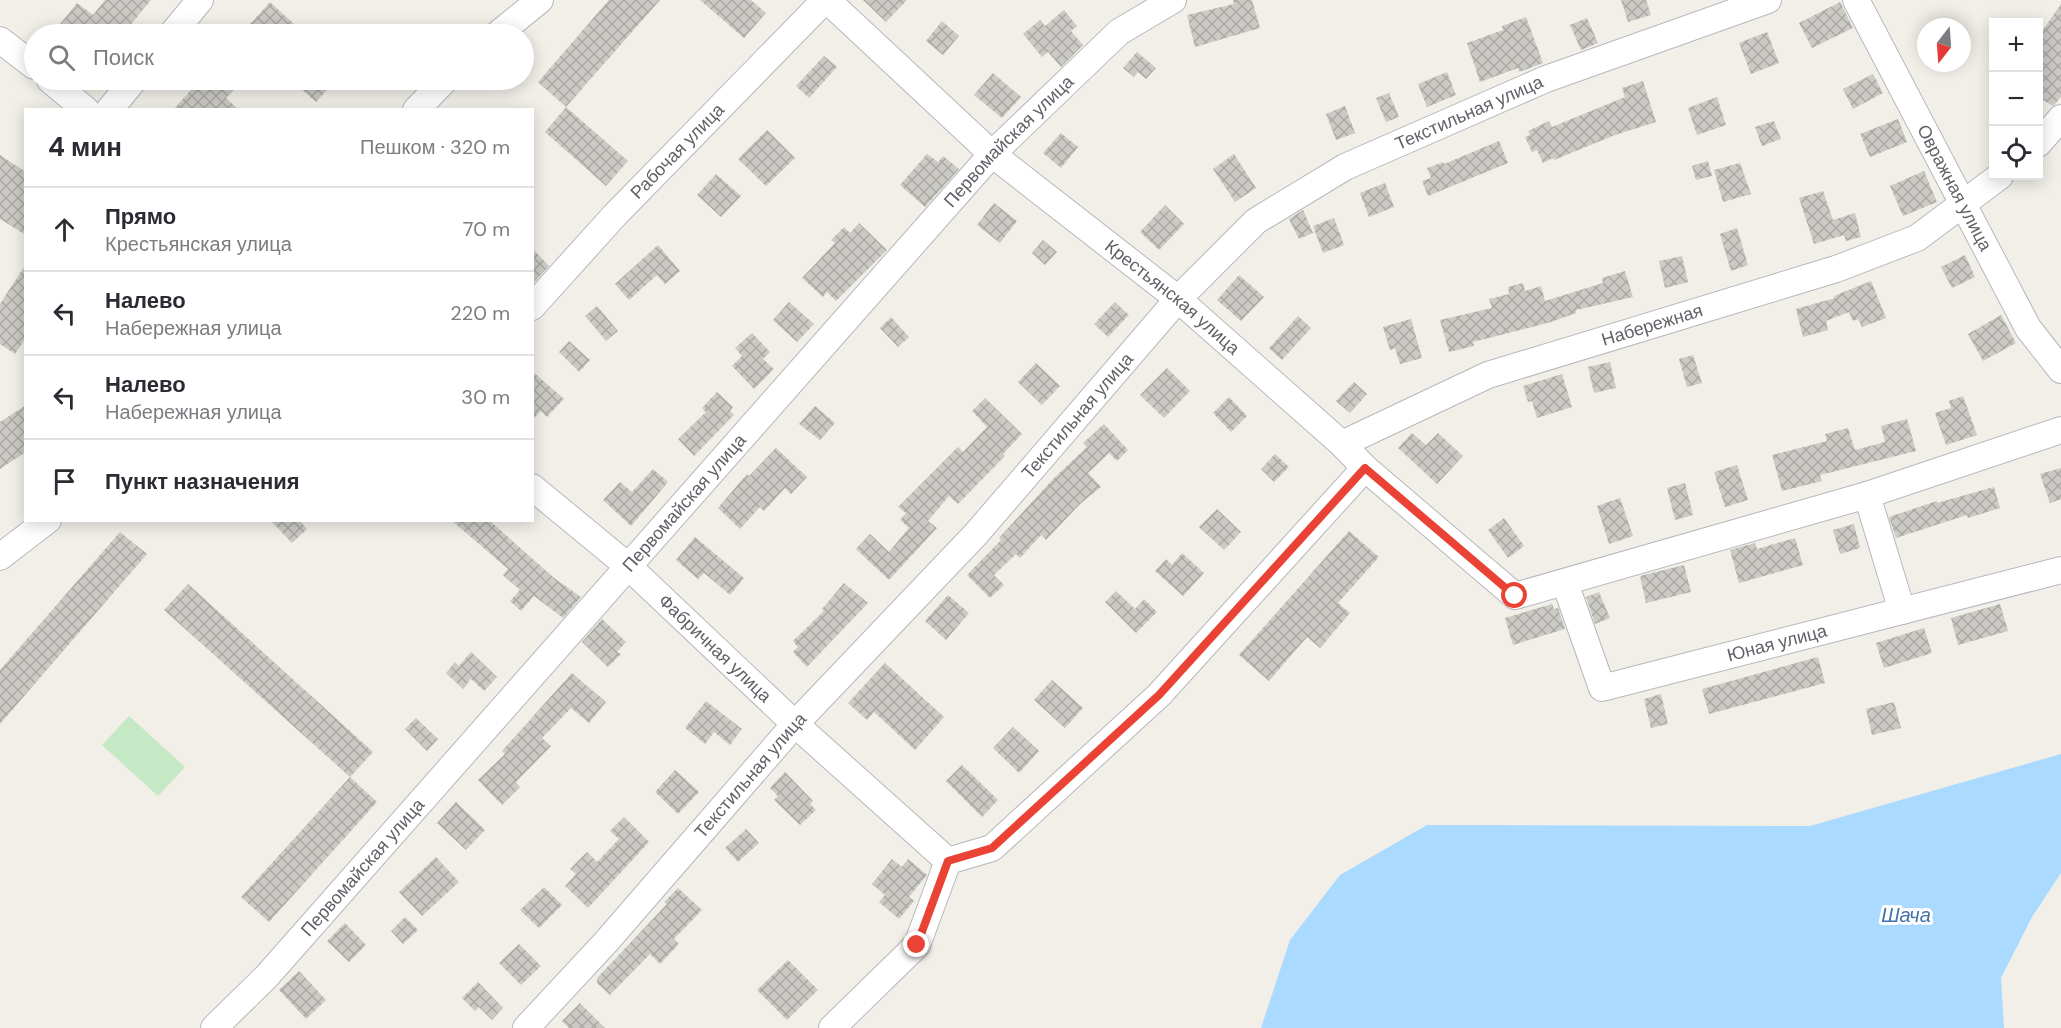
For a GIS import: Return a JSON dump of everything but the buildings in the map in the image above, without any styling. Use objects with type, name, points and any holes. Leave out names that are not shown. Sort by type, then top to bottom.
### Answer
[{"type":"street","points":[[180,24],[200,0]]},
{"type":"street","points":[[510,24],[540,0]]},
{"type":"street","name":"Крестьянская улица","points":[[826,0],[992,154],[1178,299],[1342,444],[1365,468],[1515,596],[1565,583]]},
{"type":"street","name":"Рабочая улица","points":[[534,305],[614,216],[826,0]]},
{"type":"street","name":"Первомайская улица","points":[[214,1028],[267,976],[992,154],[1119,32],[1173,0]]},
{"type":"street","name":"Текстильная улица","points":[[526,1028],[606,942],[795,724],[976,534],[1178,299],[1256,221],[1345,166],[1545,79],[1768,0]]},
{"type":"street","name":"Овражная улица","points":[[1856,0],[2028,328],[2061,370]]},
{"type":"street","points":[[0,40],[24,58]]},
{"type":"street","points":[[62,90],[84,108]]},
{"type":"street","points":[[111,108],[126,90]]},
{"type":"street","points":[[418,108],[435,90]]},
{"type":"street","points":[[2043,138],[2061,118]]},
{"type":"street","name":"Набережная","points":[[1342,444],[1488,375],[1836,269],[1917,238],[1995,180]]},
{"type":"street","points":[[1565,583],[1642,558],[1867,495],[2061,430]]},
{"type":"street","points":[[832,1028],[917,945],[948,861],[992,848],[1159,695],[1365,468]]},
{"type":"street","name":"Фабричная улица","points":[[534,489],[629,567],[795,724],[948,861]]},
{"type":"street","points":[[1867,495],[1902,611]]},
{"type":"street","points":[[0,557],[45,522]]},
{"type":"street","name":"Юная улица","points":[[1565,583],[1602,688],[2061,570]]},
{"type":"green space","points":[[129,716],[185,767],[158,796],[102,745]]},
{"type":"water","name":"Шача","points":[[2061,754],[2061,873],[2032,917],[2001,978],[2004,1028],[1261,1028],[1290,940],[1340,875],[1427,825],[1810,826]]},
{"type":"route","points":[[917,945],[948,861],[992,848],[1159,695],[1365,468],[1515,596]]}]
